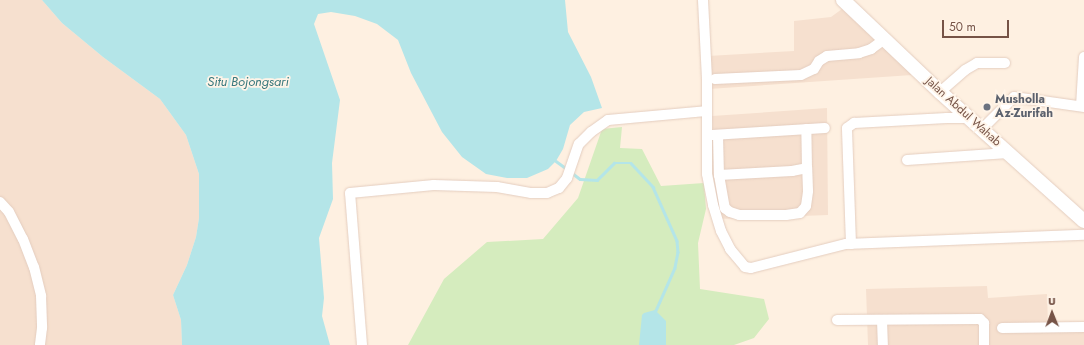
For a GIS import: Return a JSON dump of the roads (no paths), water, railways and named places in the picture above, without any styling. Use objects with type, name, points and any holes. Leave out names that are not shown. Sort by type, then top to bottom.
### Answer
[{"type":"street","points":[[703,0],[707,80],[707,174],[713,205],[721,231],[730,249],[746,267],[751,268],[851,244],[1084,235]]},
{"type":"street","name":"Jalan Abdul Wahab","points":[[843,0],[940,92],[982,128],[1084,221]]},
{"type":"street","points":[[715,79],[801,75],[814,69],[819,61],[827,56],[859,53],[871,49],[884,39]]},
{"type":"street","points":[[982,128],[1014,97],[1083,107],[1084,57]]},
{"type":"street","points":[[940,92],[965,70],[977,63],[1005,63]]},
{"type":"street","points":[[362,345],[350,193],[434,186],[497,187],[531,193],[547,193],[559,188],[567,178],[579,144],[591,132],[608,120],[706,111]]},
{"type":"street","points":[[851,244],[847,128],[854,124],[970,118]]},
{"type":"street","points":[[708,135],[825,128]]},
{"type":"street","points":[[718,135],[719,176],[724,208],[739,215],[786,215],[800,212],[806,206],[808,191],[806,129]]},
{"type":"street","points":[[907,160],[1008,153]]},
{"type":"street","points":[[719,176],[807,168]]},
{"type":"street","points":[[0,202],[9,212],[23,239],[34,267],[41,296],[42,328],[40,345]]},
{"type":"street","points":[[837,320],[980,319],[984,324],[984,345]]},
{"type":"street","points":[[882,320],[883,345]]},
{"type":"street","points":[[1002,328],[1084,327]]},
{"type":"water","name":"Situ Bojongsari","points":[[42,0],[565,0],[568,32],[591,77],[602,108],[584,112],[570,125],[563,149],[556,161],[548,169],[527,178],[507,178],[486,174],[462,157],[442,132],[411,73],[398,40],[377,24],[355,16],[331,12],[318,14],[314,24],[340,100],[332,163],[333,199],[319,238],[324,298],[322,316],[330,345],[182,345],[181,320],[173,295],[187,265],[196,237],[199,218],[199,174],[186,135],[160,99],[103,57],[62,23]]},
{"type":"water","points":[[655,310],[666,321],[666,345],[639,345],[642,315]]},
{"type":"waterway","points":[[556,161],[567,169]]},
{"type":"waterway","points":[[571,172],[580,179],[597,180],[614,163],[631,163],[653,187],[677,241],[678,252],[675,268],[655,313]]},
{"type":"place","name":"Musholla Az-Zurifah","points":[[987,107]]}]
